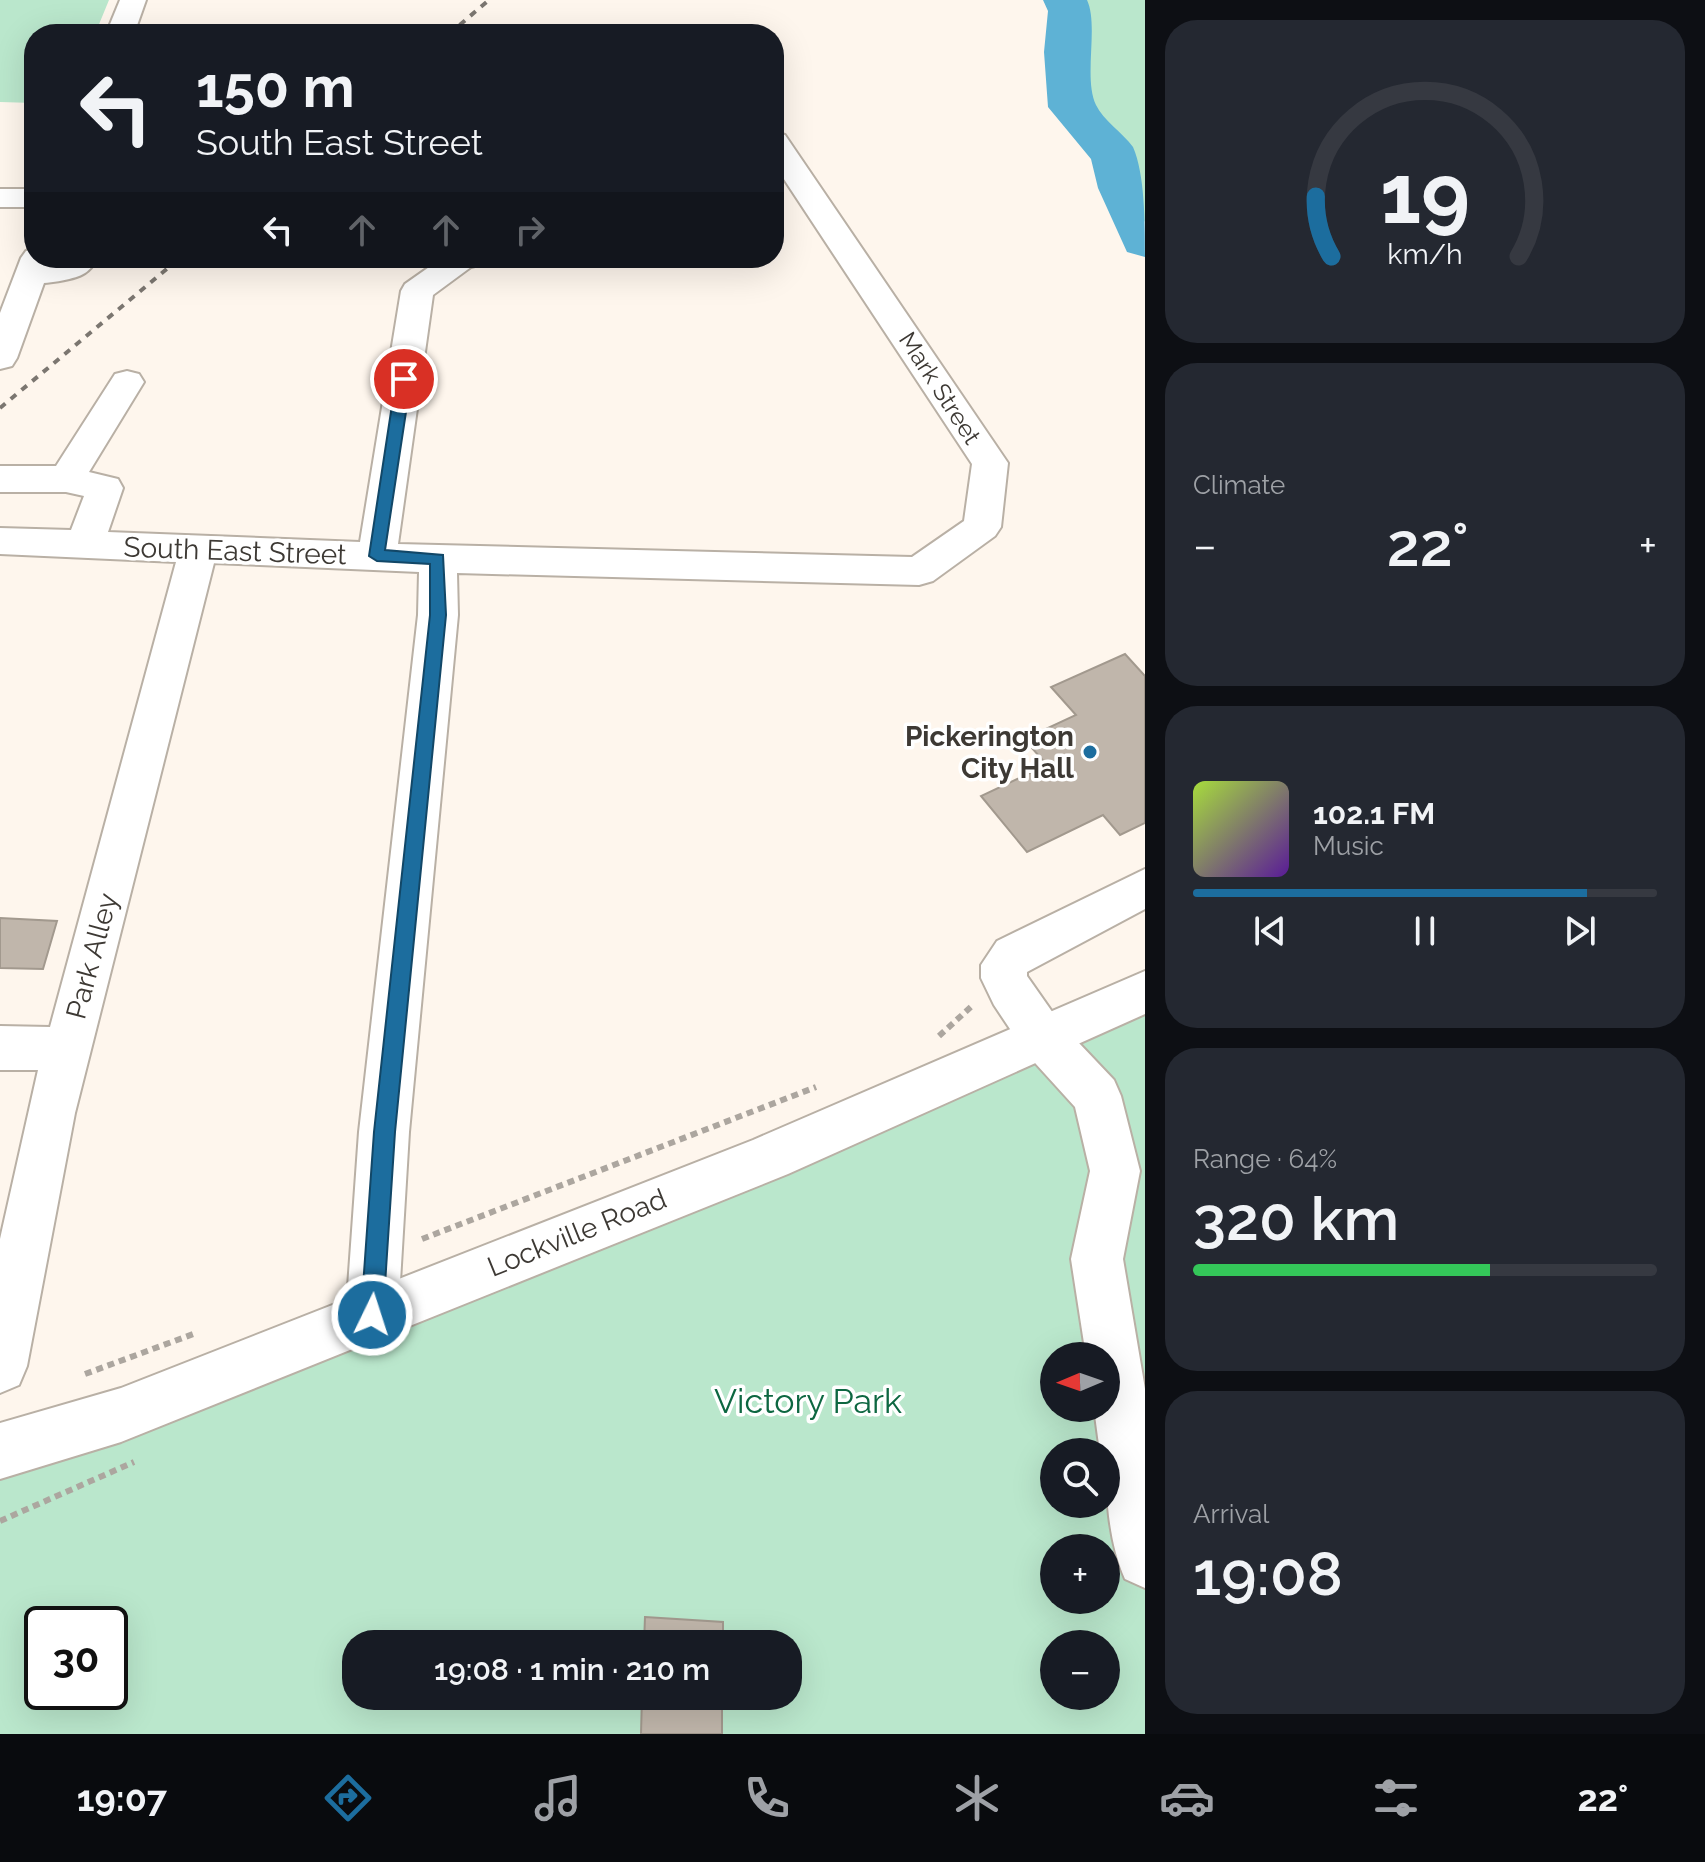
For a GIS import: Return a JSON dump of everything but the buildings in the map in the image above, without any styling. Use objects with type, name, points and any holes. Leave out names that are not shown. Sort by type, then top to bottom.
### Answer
[{"type":"street","points":[[124,24],[133,0]]},
{"type":"street","name":"Mark Street","points":[[784,164],[800,200],[990,463],[982,527],[919,571],[806,568]]},
{"type":"street","points":[[0,198],[24,198]]},
{"type":"street","points":[[0,358],[22,284],[70,268]]},
{"type":"street","points":[[377,556],[417,291],[449,268]]},
{"type":"street","points":[[66,479],[127,382]]},
{"type":"street","points":[[0,479],[66,479],[105,488],[84,545]]},
{"type":"street","name":"South East Street","points":[[0,541],[438,559],[806,568]]},
{"type":"street","name":"Park Alley","points":[[0,1366],[51,1113],[198,550]]},
{"type":"street","points":[[372,1315],[384,1132],[438,615],[438,559]]},
{"type":"street","points":[[1145,888],[1013,955],[1004,965],[1004,978],[1010,990],[1043,1038],[1097,1096],[1126,1209],[1097,1259],[1145,1559]]},
{"type":"street","name":"Lockville Road","points":[[0,1451],[121,1415],[770,1157],[1145,992]]},
{"type":"street","points":[[0,1048],[68,1049]]},
{"type":"path","points":[[933,1042],[979,999]]},
{"type":"path","points":[[375,1265],[420,1240],[827,1083]]},
{"type":"path","points":[[71,1379],[205,1330]]},
{"type":"path","points":[[0,1521],[49,1498]]},
{"type":"green space","points":[[0,0],[109,0],[99,24],[24,24],[24,103],[0,102]]},
{"type":"green space","points":[[1072,0],[1145,0],[1145,222],[1063,97]]},
{"type":"green space","name":"Victory Park","points":[[1145,994],[1145,1734],[0,1734],[0,1451]]},
{"type":"waterway","points":[[1065,0],[1070,11],[1067,52],[1072,107],[1115,156],[1123,188],[1145,241]]},
{"type":"railway","points":[[461,24],[489,0]]},
{"type":"railway","points":[[0,408],[168,268]]},
{"type":"place","name":"Pickerington City Hall","points":[[1090,752]]},
{"type":"route","points":[[372,1315],[384,1132],[438,615],[438,559],[377,556],[404,379]]}]
